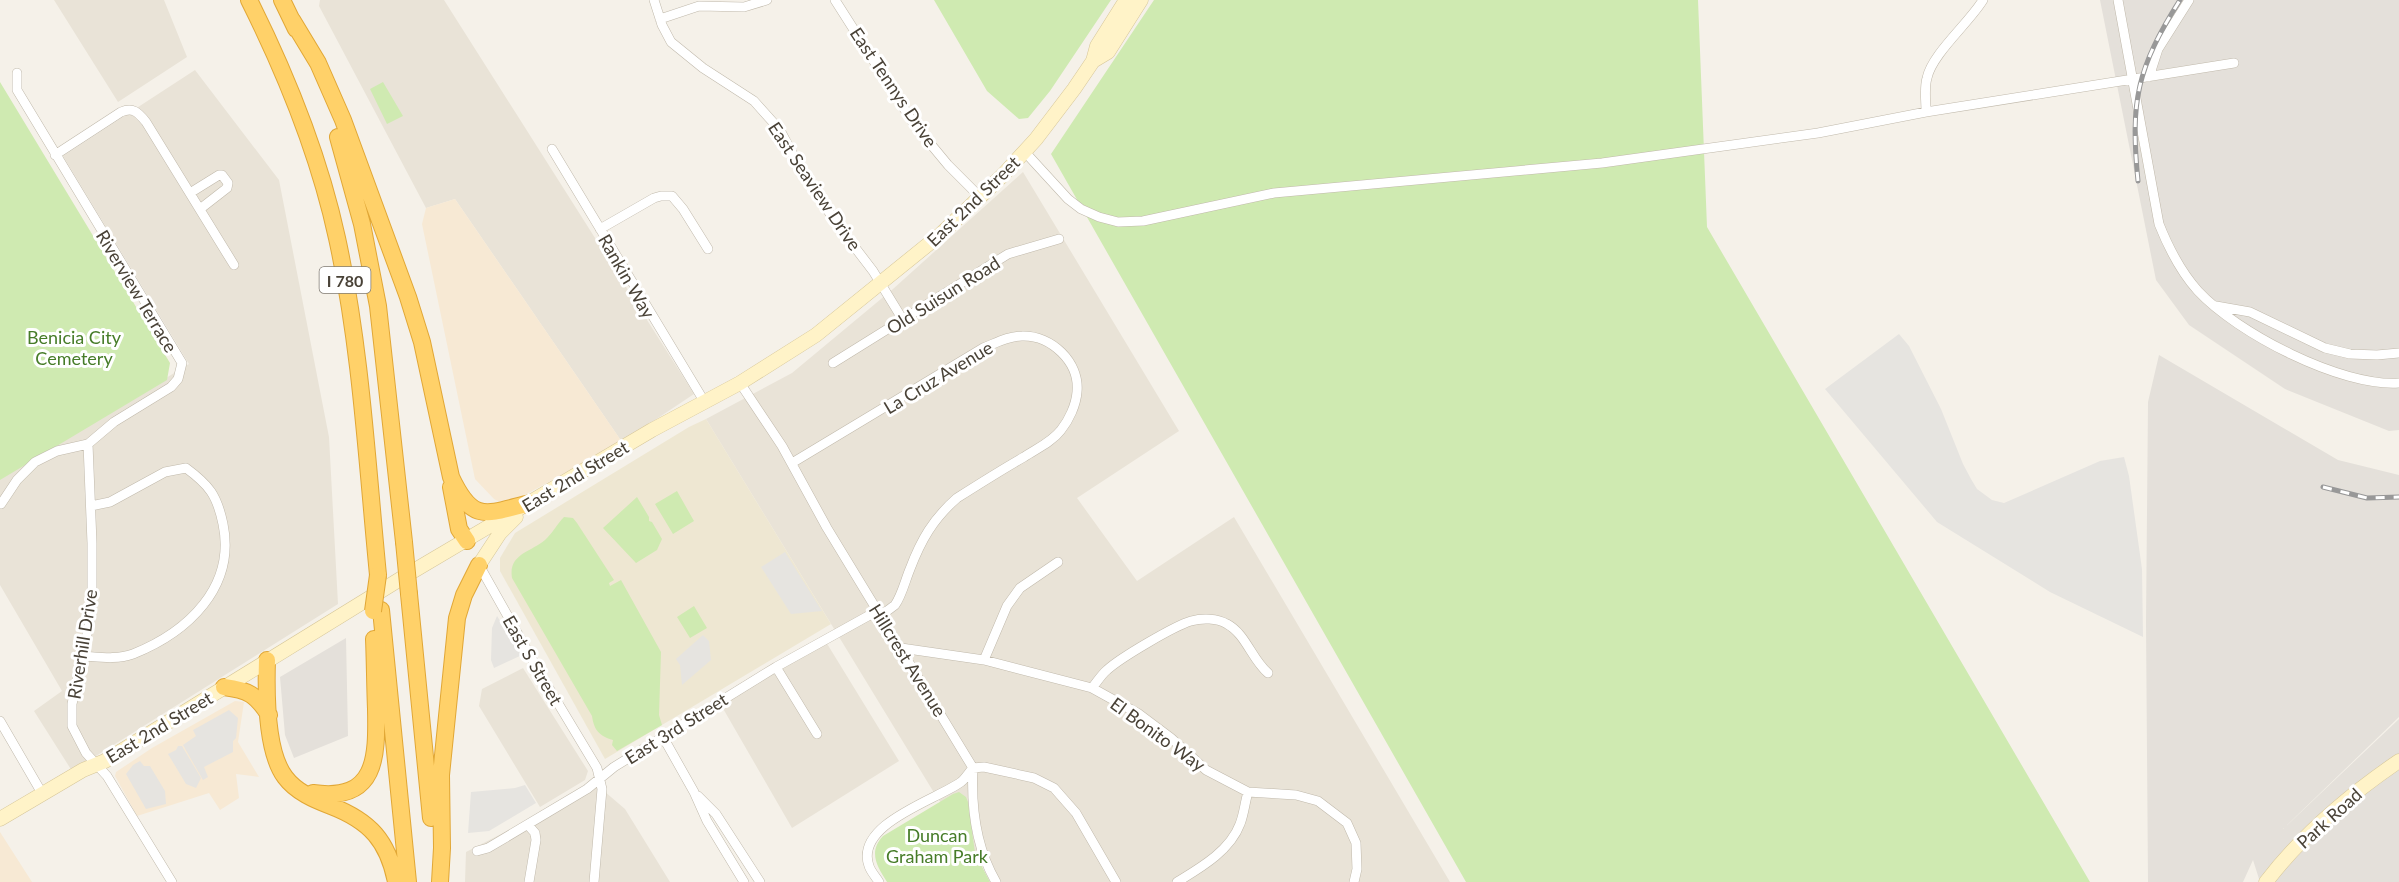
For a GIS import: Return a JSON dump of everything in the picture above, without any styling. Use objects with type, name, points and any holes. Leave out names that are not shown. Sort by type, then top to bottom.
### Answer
[{"type":"highway","name":"I 780","points":[[249,0],[293,96],[311,144],[337,236],[356,349],[378,576],[377,610]]},
{"type":"highway","name":"I 780","points":[[282,0],[336,132],[351,178],[371,265],[388,384],[439,882]]},
{"type":"highway","points":[[292,20],[318,63],[343,120],[408,297],[422,342],[451,477],[460,497],[467,506],[477,511],[497,512],[530,503]]},
{"type":"highway","points":[[451,477],[459,529],[467,541]]},
{"type":"highway","points":[[439,882],[442,848],[441,775],[457,618],[464,595],[479,565]]},
{"type":"highway","points":[[304,793],[332,796],[347,792],[360,784],[370,772],[375,759],[377,741],[377,610]]},
{"type":"highway","points":[[377,610],[408,882]]},
{"type":"highway","points":[[267,660],[270,716],[277,763],[290,782],[312,799],[360,820],[375,832],[387,850],[396,882]]},
{"type":"highway","points":[[224,687],[252,694],[270,716]]},
{"type":"main road","name":"East 2nd Street","points":[[0,819],[96,764],[530,503],[704,401],[740,383],[816,335],[881,284],[981,198],[1058,112],[1093,62],[1097,46],[1126,0]]},
{"type":"main road","name":"East 2nd Street","points":[[1093,62],[1108,52],[1141,0]]},
{"type":"main road","points":[[479,565],[500,533],[530,503]]},
{"type":"main road","name":"East S Street","points":[[467,541],[479,565]]},
{"type":"main road","name":"Park Road","points":[[2266,882],[2324,819],[2399,760]]},
{"type":"street","name":"East Seaview Drive","points":[[654,0],[671,42],[703,68],[754,101],[780,130],[804,175],[881,284],[903,320]]},
{"type":"street","points":[[660,19],[699,6],[744,7],[767,0]]},
{"type":"street","name":"East Tennys Drive","points":[[835,0],[915,124],[948,165],[981,198]]},
{"type":"street","points":[[1926,112],[1927,78],[1937,58],[1975,13],[1983,0]]},
{"type":"street","points":[[2118,0],[2159,224],[2169,250],[2183,273],[2212,305],[2236,322],[2317,366],[2370,382],[2399,383]]},
{"type":"street","points":[[2149,77],[2158,49],[2189,0]]},
{"type":"street","points":[[1024,151],[1068,199],[1081,208],[1099,217],[1118,222],[1143,221],[1274,193],[1613,162],[1818,133],[1926,112],[2234,63]]},
{"type":"street","name":"Riverview Terrace","points":[[1,504],[17,480],[35,462],[57,451],[88,444],[114,422],[171,387],[178,379],[182,363],[17,90],[17,73]]},
{"type":"street","points":[[55,155],[121,112],[128,109],[138,111],[234,265]]},
{"type":"street","name":"Rankin Way","points":[[552,149],[704,401]]},
{"type":"street","points":[[190,193],[219,175],[222,175],[228,183],[227,188],[200,209]]},
{"type":"street","points":[[600,229],[654,198],[672,196],[708,249]]},
{"type":"street","name":"Old Suisun Road","points":[[833,363],[1008,254],[1059,238]]},
{"type":"street","points":[[2212,305],[2250,312],[2325,348],[2350,354],[2399,353]]},
{"type":"street","name":"La Cruz Avenue","points":[[792,463],[983,348],[1006,338],[1024,336],[1039,338],[1056,345],[1067,359],[1075,376],[1077,392],[1072,411],[1059,434],[957,498],[944,509],[933,521],[925,535],[898,600],[887,611],[879,613]]},
{"type":"street","name":"Hillcrest Avenue","points":[[740,383],[792,463],[827,528],[973,768]]},
{"type":"street","name":"Riverhill Drive","points":[[88,444],[92,595],[83,656],[72,704],[72,726],[86,753],[107,776],[155,859],[172,882]]},
{"type":"street","points":[[83,656],[112,658],[131,655],[190,620],[210,596],[219,580],[225,562],[227,541],[220,508],[211,489],[186,468],[165,472],[110,502],[91,506]]},
{"type":"street","points":[[984,660],[1007,606],[1020,588],[1058,562]]},
{"type":"street","name":"East S Street","points":[[479,565],[597,768],[600,779]]},
{"type":"street","name":"East 3rd Street","points":[[477,851],[488,848],[528,825],[600,779],[614,767],[776,667],[868,616],[879,613]]},
{"type":"street","points":[[1092,688],[1107,669],[1161,636],[1191,621],[1205,619],[1227,624],[1236,630],[1259,666],[1268,673]]},
{"type":"street","name":"El Bonito Way","points":[[901,648],[984,660],[1092,688],[1138,714],[1171,738],[1206,770],[1248,792],[1296,795],[1317,801],[1347,823],[1356,843],[1357,869],[1354,882]]},
{"type":"street","points":[[776,667],[817,734]]},
{"type":"street","points":[[0,722],[43,795]]},
{"type":"street","points":[[663,737],[694,792],[707,821],[744,882]]},
{"type":"street","points":[[879,882],[869,865],[869,845],[877,832],[900,816],[962,781],[973,768],[984,766],[1034,778],[1054,788],[1076,813],[1116,882]]},
{"type":"street","points":[[973,768],[972,783],[979,843],[986,866],[996,882]]},
{"type":"street","points":[[594,882],[602,789],[600,779]]},
{"type":"street","points":[[694,792],[716,814],[760,882]]},
{"type":"street","points":[[1177,882],[1200,869],[1236,834],[1248,792]]},
{"type":"street","points":[[528,825],[535,833],[536,840],[529,882]]},
{"type":"shaded area","points":[[54,0],[164,0],[187,57],[118,102]]},
{"type":"shaded area","points":[[320,0],[444,0],[694,394],[622,442],[455,199],[426,208],[319,6]]},
{"type":"shaded area","points":[[2100,0],[2399,0],[2399,430],[2389,431],[2285,389],[2189,325],[2156,280]]},
{"type":"shaded area","points":[[195,70],[279,180],[329,437],[338,604],[72,771],[34,711],[62,691],[0,585],[0,479],[189,364],[63,156]]},
{"type":"shaded area","points":[[1023,172],[1179,431],[1077,498],[1137,581],[1234,517],[1450,882],[993,882],[933,791],[706,419],[792,373],[893,289]]},
{"type":"shaded area","points":[[455,199],[622,442],[506,505],[494,499],[475,479],[422,224],[426,208]]},
{"type":"shaded area","points":[[1899,334],[1909,346],[1941,409],[1971,479],[1977,489],[1992,500],[2004,503],[2100,461],[2124,457],[2129,476],[2142,569],[2143,637],[2050,592],[1937,522],[1825,389]]},
{"type":"shaded area","points":[[2159,355],[2338,460],[2399,475],[2399,717],[2283,829],[2399,719],[2399,882],[2260,882],[2253,860],[2243,882],[2148,882],[2146,623],[2148,402]]},
{"type":"shaded area","points":[[706,419],[831,624],[605,759],[500,571],[500,558],[515,533],[689,427]]},
{"type":"shaded area","points":[[785,552],[822,611],[791,614],[761,567]]},
{"type":"shaded area","points":[[497,616],[522,655],[494,668],[491,660],[492,628]]},
{"type":"shaded area","points":[[703,635],[709,641],[711,660],[682,685],[680,665],[676,659]]},
{"type":"shaded area","points":[[346,638],[348,736],[294,758],[285,735],[280,677]]},
{"type":"shaded area","points":[[826,642],[899,761],[792,828],[721,705]]},
{"type":"shaded area","points":[[523,668],[588,771],[585,780],[540,807],[479,706],[482,689]]},
{"type":"shaded area","points":[[235,701],[244,702],[238,742],[259,777],[236,774],[239,798],[220,810],[209,793],[137,816],[115,776],[116,772],[152,748]]},
{"type":"shaded area","points":[[229,710],[238,718],[233,752],[204,767],[208,777],[203,780],[183,745],[196,736],[193,730]]},
{"type":"shaded area","points":[[178,746],[182,746],[201,778],[196,788],[186,784],[168,754],[176,750]]},
{"type":"shaded area","points":[[140,761],[144,766],[150,766],[165,791],[166,804],[146,809],[126,774],[133,765]]},
{"type":"shaded area","points":[[525,785],[536,803],[489,831],[468,833],[471,792]]},
{"type":"shaded area","points":[[597,785],[625,809],[670,882],[465,882],[466,852]]},
{"type":"shaded area","points":[[0,832],[32,882],[0,882]]},
{"type":"green space","points":[[934,0],[1111,0],[1050,91],[1028,118],[1019,119],[987,91]]},
{"type":"green space","points":[[1154,0],[1698,0],[1707,227],[2090,882],[1466,882],[1051,154]]},
{"type":"green space","name":"Benicia City Cemetery","points":[[0,82],[170,363],[167,380],[0,480]]},
{"type":"green space","points":[[383,82],[403,116],[387,124],[370,89]]},
{"type":"green space","points":[[677,491],[694,521],[673,534],[655,504]]},
{"type":"green space","points":[[637,497],[649,521],[652,522],[662,539],[657,550],[636,563],[603,528]]},
{"type":"green space","points":[[564,517],[573,518],[577,523],[614,580],[609,583],[610,586],[621,580],[661,652],[659,715],[662,725],[617,751],[612,745],[613,740],[604,737],[596,729],[592,716],[512,578],[512,570],[517,559],[545,540]]},
{"type":"green space","points":[[694,606],[707,628],[690,638],[677,617]]},
{"type":"green space","name":"Duncan Graham Park","points":[[959,792],[966,797],[968,802],[975,853],[990,882],[887,882],[877,865],[875,853],[878,842],[883,836]]},
{"type":"railway","points":[[2138,181],[2135,129],[2140,86],[2154,46],[2180,0]]},
{"type":"railway","points":[[2323,487],[2367,498],[2399,497]]}]
